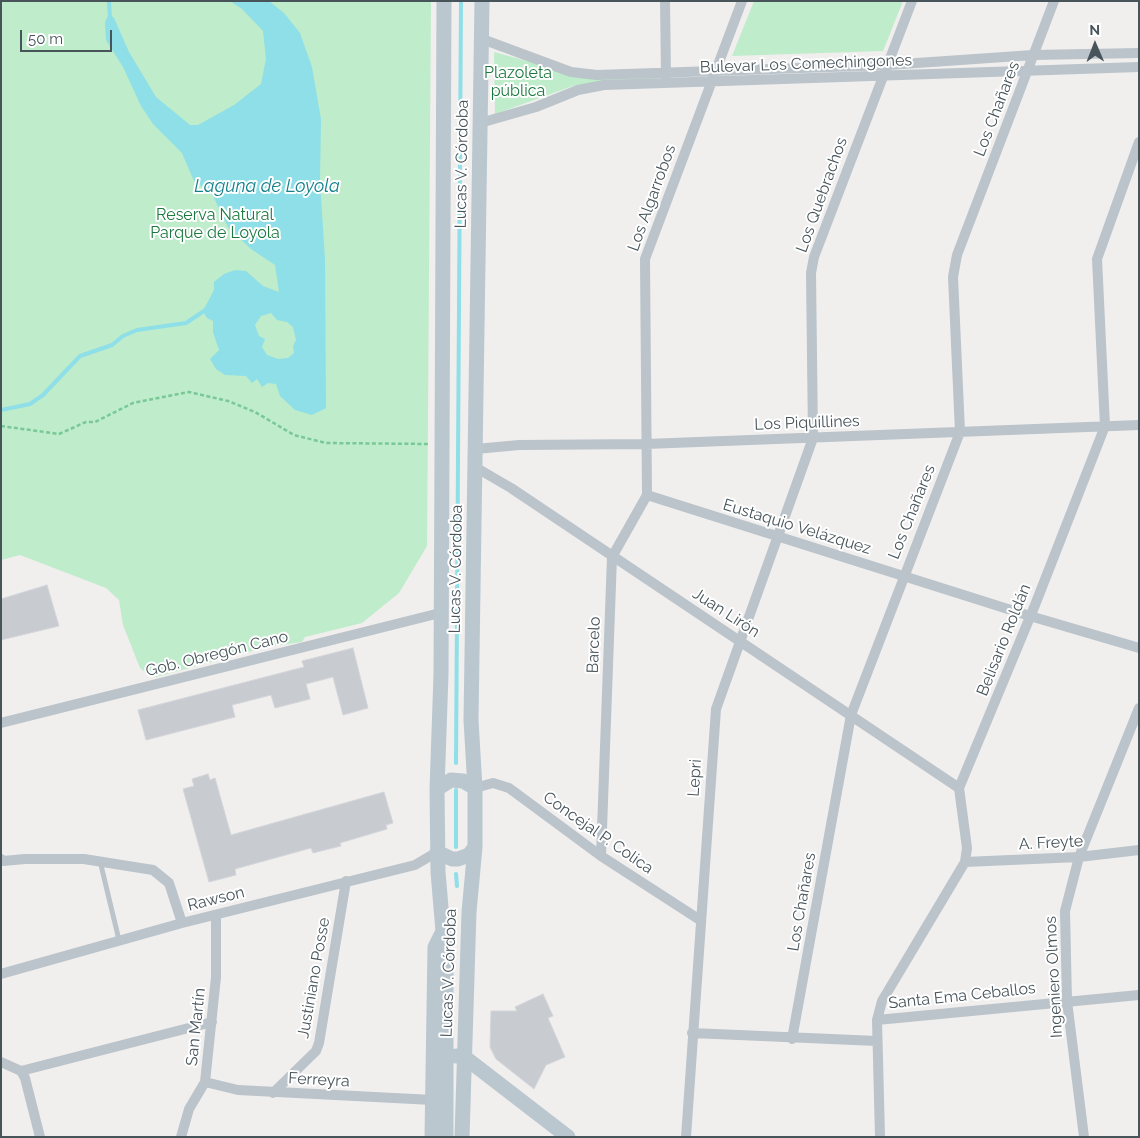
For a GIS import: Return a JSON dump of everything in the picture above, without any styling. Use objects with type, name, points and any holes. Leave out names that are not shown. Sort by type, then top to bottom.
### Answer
[{"type":"main road","name":"Lucas V. Córdoba","points":[[444,1],[437,789],[442,931],[446,948],[446,1137]]},
{"type":"main road","name":"Lucas V. Córdoba","points":[[462,1137],[463,1056],[469,912],[475,847],[475,788],[471,720],[482,1]]},
{"type":"main road","points":[[437,789],[451,780],[463,781],[475,788]]},
{"type":"main road","points":[[438,852],[452,859],[458,859],[469,855],[475,847]]},
{"type":"main road","name":"Lucas V. Córdoba","points":[[432,1137],[436,948],[442,931]]},
{"type":"main road","points":[[447,1056],[463,1056],[568,1137]]},
{"type":"street","points":[[482,39],[489,1]]},
{"type":"street","points":[[665,1],[666,84]]},
{"type":"street","name":"Los Algarrobos","points":[[646,444],[644,259],[742,1]]},
{"type":"street","name":"Los Quebrachos","points":[[813,438],[811,274],[814,257],[912,1]]},
{"type":"street","name":"Los Chañares","points":[[792,1039],[850,715],[960,432],[953,276],[957,255],[1054,1]]},
{"type":"street","name":"Bulevar Los Comechingones","points":[[482,39],[571,72],[598,74],[888,65],[1033,56],[1139,53]]},
{"type":"street","name":"Bulevar Los Comechingones","points":[[480,123],[536,107],[591,87],[1139,67]]},
{"type":"street","name":"Belisario Roldán","points":[[959,788],[1030,616],[1105,426],[1097,259],[1139,142]]},
{"type":"street","name":"Los Piquillines","points":[[476,449],[519,445],[646,444],[1139,425]]},
{"type":"street","name":"Lepri","points":[[686,1137],[716,709],[813,438]]},
{"type":"street","points":[[646,444],[647,495]]},
{"type":"street","name":"Juan Lirón","points":[[475,467],[511,488],[959,788]]},
{"type":"street","name":"Eustaquio Velázquez","points":[[647,495],[1030,616],[1139,648]]},
{"type":"street","name":"Barcelo","points":[[601,856],[612,557],[647,495]]},
{"type":"street","name":"Gob. Obregón Cano","points":[[1,723],[440,613]]},
{"type":"street","name":"Ingeniero Olmos","points":[[1084,1137],[1067,1001],[1065,911],[1079,857],[1139,708]]},
{"type":"street","name":"Concejal P. Colica","points":[[475,788],[493,783],[509,788],[601,856],[700,920]]},
{"type":"street","points":[[880,1137],[877,1020],[882,1001],[965,862],[967,848],[959,788]]},
{"type":"street","name":"A. Freyte","points":[[965,862],[1079,857],[1139,850]]},
{"type":"street","name":"Rawson","points":[[1,974],[182,923],[415,865],[438,852]]},
{"type":"street","points":[[1,859],[3,861],[25,858],[100,861],[142,867],[162,876],[173,892],[182,923]]},
{"type":"street","name":"Justiniano Posse","points":[[273,1093],[316,1051],[319,1043],[346,882]]},
{"type":"street","name":"San Martín","points":[[181,1137],[189,1108],[204,1082],[216,977],[216,915]]},
{"type":"street","name":"Santa Ema Ceballos","points":[[877,1020],[1139,994]]},
{"type":"street","points":[[21,1071],[212,1022]]},
{"type":"street","points":[[692,1033],[792,1039],[877,1041]]},
{"type":"street","points":[[1,1062],[21,1071],[25,1078],[40,1137]]},
{"type":"street","name":"Ferreyra","points":[[204,1082],[238,1090],[273,1093],[433,1100]]},
{"type":"lane","points":[[100,861],[119,940]]},
{"type":"path","points":[[1,426],[59,434],[86,422],[95,422],[133,403],[189,392],[228,401],[255,412],[294,435],[326,443],[441,445]]},
{"type":"green space","name":"Reserva Natural Parque de Loyola","points":[[1,1],[431,1],[427,546],[399,593],[362,623],[305,637],[302,642],[267,647],[156,677],[150,676],[140,668],[123,625],[119,600],[106,588],[20,555],[1,560]]},
{"type":"green space","points":[[754,1],[903,1],[883,51],[732,56]]},
{"type":"green space","name":"Plazoleta pública","points":[[494,52],[534,63],[661,79],[573,86],[495,114]]},
{"type":"water","name":"Laguna de Loyola","points":[[230,1],[269,1],[284,13],[300,33],[312,67],[321,119],[320,181],[325,260],[326,408],[312,415],[295,410],[280,396],[276,384],[268,383],[262,387],[257,379],[252,383],[246,376],[225,375],[216,369],[210,359],[219,350],[213,332],[213,321],[207,318],[203,311],[214,290],[214,282],[224,274],[235,270],[246,271],[263,286],[279,292],[275,265],[251,249],[228,227],[212,194],[194,181],[182,153],[153,124],[141,106],[123,67],[106,40],[105,22],[109,14],[114,18],[129,52],[156,97],[190,125],[198,125],[234,105],[261,84],[266,59],[263,31],[242,9]],"holes":[[[271,313],[277,320],[287,322],[293,327],[296,340],[293,346],[294,353],[288,358],[278,359],[267,355],[262,347],[265,339],[259,336],[255,325],[261,316]]]},
{"type":"building","points":[[47,585],[59,626],[1,640],[1,599]]},
{"type":"building","points":[[353,648],[368,708],[343,715],[333,677],[306,684],[310,699],[275,708],[271,695],[232,705],[235,717],[146,740],[138,710],[304,667],[302,661]]},
{"type":"building","points":[[208,774],[210,780],[215,778],[231,835],[384,792],[393,823],[386,825],[387,829],[340,843],[341,846],[313,853],[311,848],[235,869],[236,875],[209,882],[183,789],[194,786],[192,779]]},
{"type":"building","points":[[543,994],[553,1016],[548,1018],[565,1057],[546,1065],[534,1089],[496,1059],[490,1047],[491,1011],[517,1011],[515,1007]]},
{"type":"waterway","points":[[109,1],[110,19]]},
{"type":"waterway","points":[[456,763],[461,1]]},
{"type":"waterway","points":[[1,410],[30,404],[43,395],[80,356],[112,345],[123,336],[137,330],[186,323],[207,309]]},
{"type":"waterway","points":[[456,790],[456,847]]},
{"type":"waterway","points":[[456,874],[457,886]]}]
